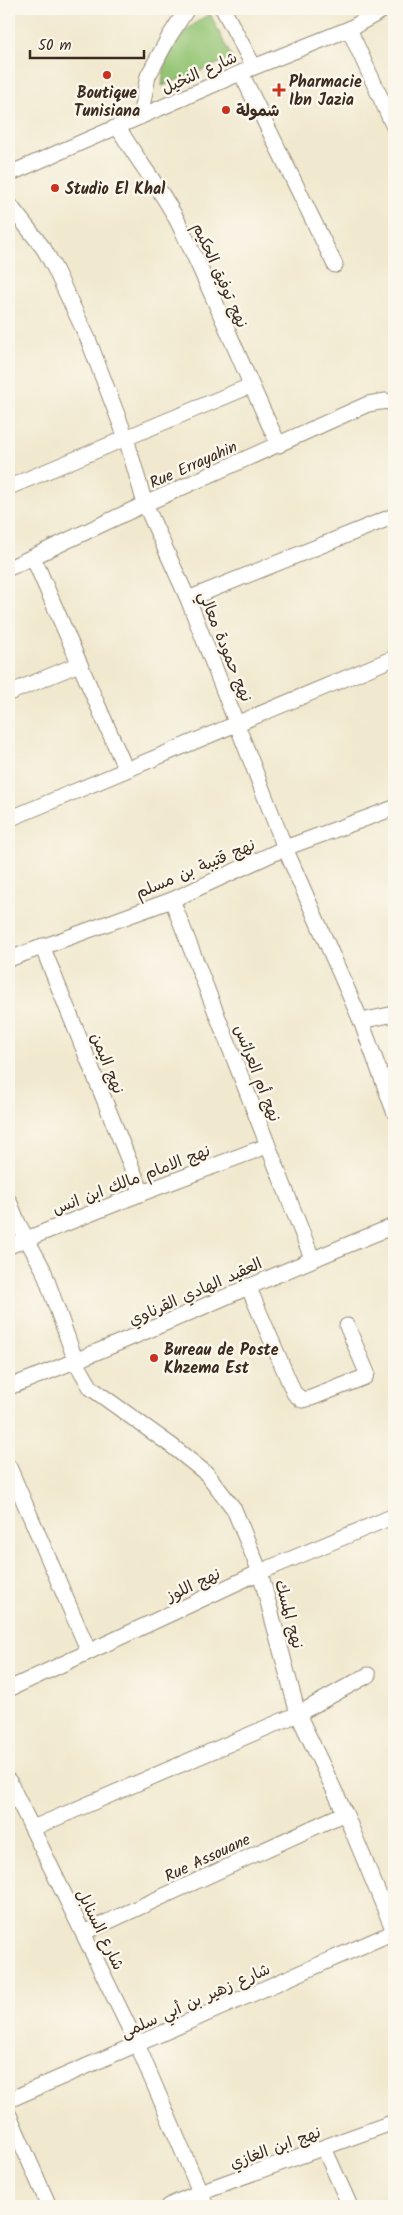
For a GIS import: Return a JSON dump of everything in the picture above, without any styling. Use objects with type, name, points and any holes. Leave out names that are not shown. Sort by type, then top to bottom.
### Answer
[{"type":"street","points":[[140,117],[148,76],[169,37],[188,9]]},
{"type":"street","points":[[224,9],[248,70],[335,265]]},
{"type":"street","points":[[349,29],[385,9]]},
{"type":"street","points":[[349,29],[394,16]]},
{"type":"street","points":[[349,29],[394,127]]},
{"type":"street","name":"شارع النخيل","points":[[9,174],[248,70],[349,29]]},
{"type":"street","name":"نهج توفيق الحكيم","points":[[118,127],[176,219],[207,283],[250,386],[279,445]]},
{"type":"street","name":"نهج حمودة معالي","points":[[9,204],[44,249],[88,339],[126,438],[145,504],[188,599],[285,848],[361,1021],[394,1111]]},
{"type":"street","points":[[9,487],[250,386]]},
{"type":"street","name":"Rue Errayahin","points":[[9,568],[145,504],[368,404],[386,401],[394,404]]},
{"type":"street","points":[[188,599],[394,516]]},
{"type":"street","points":[[32,557],[126,770]]},
{"type":"street","points":[[9,819],[394,658]]},
{"type":"street","points":[[9,693],[79,664]]},
{"type":"street","name":"نهج قتيبة بن مسلم","points":[[9,959],[172,900],[285,848],[394,808]]},
{"type":"street","name":"نهج أم العرائس","points":[[172,900],[312,1258]]},
{"type":"street","name":"نهج اليمن","points":[[42,946],[142,1193]]},
{"type":"street","points":[[361,1021],[394,1014]]},
{"type":"street","name":"نهج الامام مالك ابن انس","points":[[9,1246],[267,1146]]},
{"type":"street","name":"نهج المسك","points":[[9,1201],[27,1240],[44,1269],[76,1362],[91,1388],[172,1446],[207,1474],[234,1509],[260,1572],[298,1714],[345,1813],[394,1932]]},
{"type":"street","name":"العقيد الهادي القرناوي","points":[[9,1387],[76,1362],[312,1258],[394,1226]]},
{"type":"street","points":[[248,1286],[294,1394],[302,1400],[365,1377],[367,1372],[347,1326]]},
{"type":"street","points":[[9,1468],[89,1652]]},
{"type":"street","name":"نهج اللوز","points":[[9,1689],[260,1572],[394,1516]]},
{"type":"street","points":[[33,1828],[298,1714],[368,1675]]},
{"type":"street","name":"شارع السنابل","points":[[9,1781],[137,2044],[203,2199]]},
{"type":"street","name":"Rue Assouane","points":[[83,1933],[345,1813]]},
{"type":"street","name":"شارع زهير بن أبي سلمى","points":[[9,2100],[394,1932]]},
{"type":"street","points":[[9,2116],[49,2206]]},
{"type":"street","name":"نهج ابن الغازي","points":[[168,2206],[203,2199],[324,2148],[394,2122]]},
{"type":"street","points":[[324,2148],[350,2206]]},
{"type":"green space","points":[[210,14],[232,58],[162,86],[166,61],[174,45],[191,27]]},
{"type":"place","name":"Boutique Tunisiana","points":[[107,75]]},
{"type":"place","name":"Pharmacie Ibn Jazia","points":[[279,90]]},
{"type":"place","name":"شمولة","points":[[226,110]]},
{"type":"place","name":"Studio El Khal","points":[[55,188]]},
{"type":"place","name":"Bureau de Poste Khzema Est","points":[[154,1358]]}]
